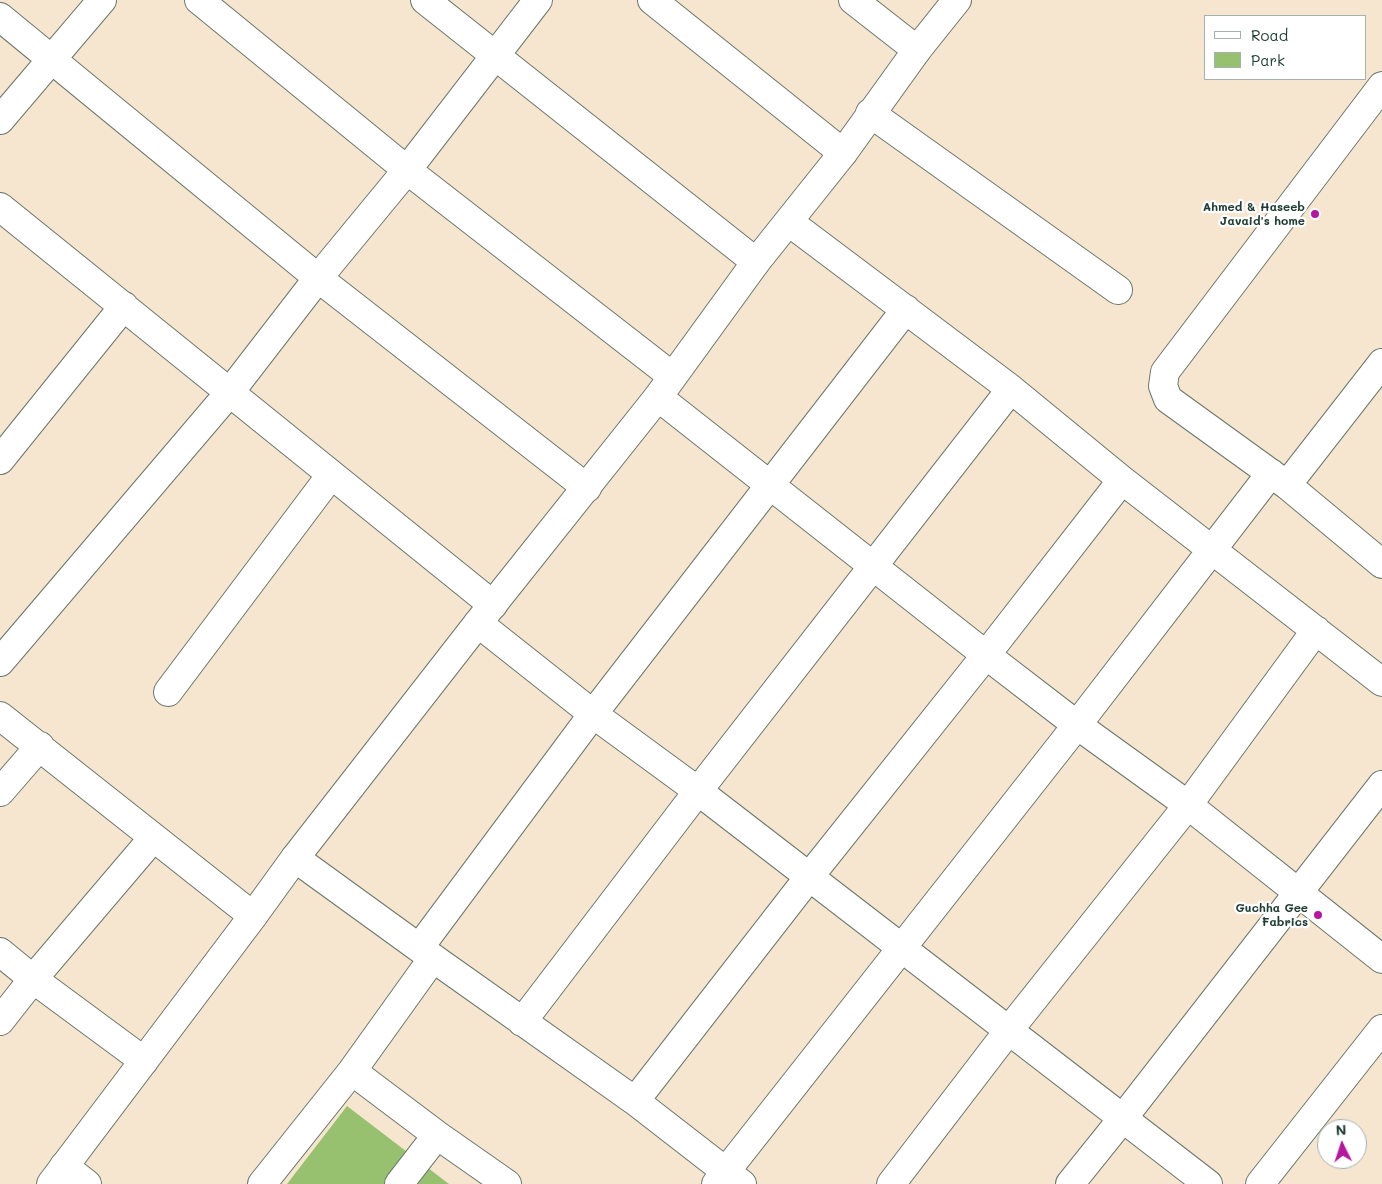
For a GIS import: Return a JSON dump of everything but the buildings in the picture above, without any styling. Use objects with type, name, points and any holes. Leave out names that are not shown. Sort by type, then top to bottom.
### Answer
[{"type":"street","points":[[0,120],[102,0]]},
{"type":"street","points":[[199,0],[407,170],[665,387],[770,485],[1077,725],[1188,805],[1382,959]]},
{"type":"street","points":[[425,0],[756,262]]},
{"type":"street","points":[[0,662],[230,392],[318,278],[407,170],[538,0]]},
{"type":"street","points":[[652,0],[843,153]]},
{"type":"street","points":[[853,0],[917,50]]},
{"type":"street","points":[[88,1184],[58,1175],[295,858],[665,387],[756,262],[843,153],[870,113],[957,0]]},
{"type":"street","points":[[0,17],[318,278],[587,488]]},
{"type":"street","points":[[1382,86],[1165,372],[1163,386],[1168,399],[1279,479],[1382,564]]},
{"type":"street","points":[[870,113],[1118,290]]},
{"type":"street","points":[[0,207],[331,475],[593,714],[698,791],[1208,1184]]},
{"type":"street","points":[[789,222],[1011,389],[1122,480],[1382,682]]},
{"type":"street","points":[[0,460],[124,306]]},
{"type":"street","points":[[265,1183],[352,1072],[426,953],[593,714],[906,309]]},
{"type":"street","points":[[295,858],[635,1101],[728,1180],[901,948],[1077,725],[1212,549],[1279,479],[1382,363]]},
{"type":"street","points":[[522,1022],[698,791],[1011,389]]},
{"type":"street","points":[[168,692],[331,475]]},
{"type":"street","points":[[635,1101],[1122,480]]},
{"type":"street","points":[[891,1184],[1009,1030],[1188,805],[1316,630]]},
{"type":"street","points":[[0,716],[253,916]]},
{"type":"street","points":[[0,792],[40,746]]},
{"type":"street","points":[[1070,1184],[1382,785]]},
{"type":"street","points":[[0,1021],[33,979],[153,838]]},
{"type":"street","points":[[0,952],[33,979],[144,1061]]},
{"type":"street","points":[[1260,1184],[1382,1029]]},
{"type":"street","points":[[352,1072],[506,1184]]},
{"type":"street","points":[[399,1184],[437,1135]]},
{"type":"green space","points":[[347,1106],[449,1184],[287,1184]]},
{"type":"place","name":"Ahmed & Haseeb Javaid's home","points":[[1315,214]]},
{"type":"place","name":"Guchha Gee Fabrics","points":[[1318,915]]}]
